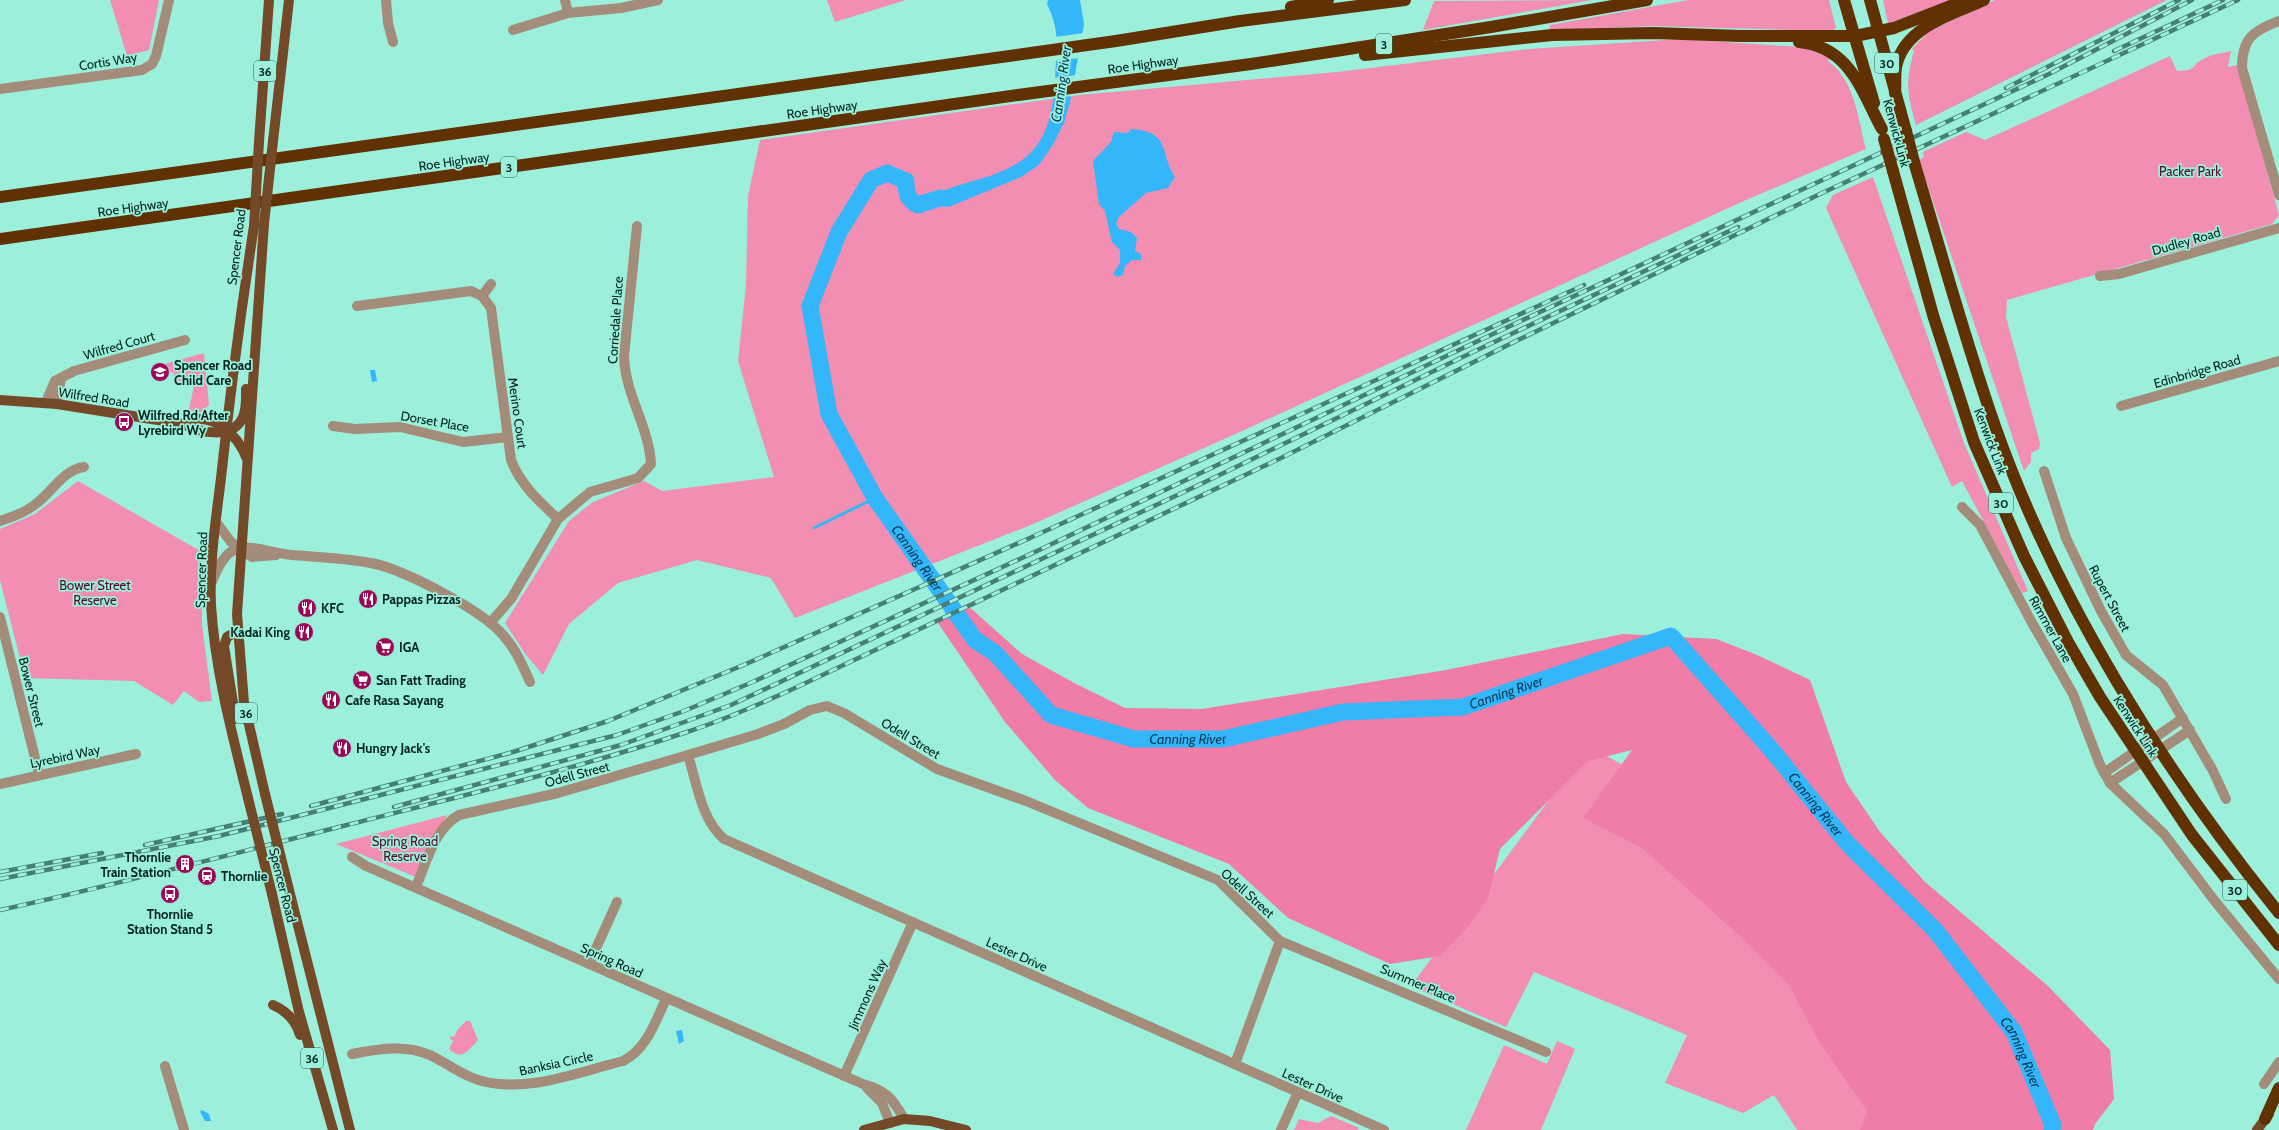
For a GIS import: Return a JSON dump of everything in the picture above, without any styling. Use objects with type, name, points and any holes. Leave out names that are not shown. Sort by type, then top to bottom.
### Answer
[{"type":"highway","points":[[1240,21],[1276,10],[1328,0]]},
{"type":"highway","name":"Roe Highway","points":[[0,197],[1116,41],[1240,21],[1405,0]]},
{"type":"highway","name":"Roe Highway","points":[[0,239],[1018,95],[1250,64],[1491,27],[1647,0]]},
{"type":"highway","name":"Kenwick Link","points":[[1844,0],[1883,134],[1933,316],[1974,442],[2024,556],[2068,642],[2139,757],[2192,835],[2279,945]]},
{"type":"highway","name":"Kenwick Link","points":[[1870,0],[1914,162],[1996,429],[2020,491],[2076,607],[2106,662],[2161,750],[2279,913]]},
{"type":"highway","points":[[1250,64],[1324,60],[1552,35],[1654,33],[1740,36],[1855,36],[1879,33],[1966,0]]},
{"type":"highway","points":[[1895,93],[1896,64],[1914,35],[1924,28],[1984,0]]},
{"type":"highway","points":[[1740,36],[1812,43],[1836,54],[1853,74],[1883,134]]},
{"type":"highway","points":[[2266,896],[2279,906]]},
{"type":"highway","points":[[2265,1119],[2279,1088]]},
{"type":"main road","name":"Spencer Road","points":[[270,0],[254,226],[226,430],[212,547],[211,584],[215,644],[231,730],[272,894],[299,1012],[333,1130]]},
{"type":"main road","name":"Spencer Road","points":[[289,0],[264,224],[241,548],[238,631],[244,703],[265,794],[350,1130]]},
{"type":"main road","name":"Wilfred Road","points":[[0,400],[46,402],[183,424],[192,429],[217,434],[236,427],[243,418],[248,351],[256,326]]},
{"type":"main road","points":[[226,430],[239,442],[248,462]]},
{"type":"main road","points":[[231,730],[234,709],[224,646],[227,637],[238,631]]},
{"type":"main road","points":[[273,1005],[282,1009],[297,1026],[317,1091],[325,1104]]},
{"type":"main road","points":[[2257,1130],[2279,1100]]},
{"type":"main road","points":[[864,1130],[904,1119],[930,1121],[966,1130]]},
{"type":"street","name":"Cortis Way","points":[[0,89],[142,70],[152,64],[156,56],[169,0]]},
{"type":"street","points":[[386,0],[388,22],[393,42]]},
{"type":"street","points":[[565,0],[568,13]]},
{"type":"street","points":[[513,30],[568,13],[621,8],[658,0]]},
{"type":"street","points":[[2279,21],[2258,29],[2251,36],[2242,56],[2242,68],[2279,195]]},
{"type":"street","name":"Corriedale Place","points":[[490,623],[511,599],[558,519],[590,492],[638,478],[651,464],[650,448],[627,386],[624,372],[624,356],[637,226]]},
{"type":"street","name":"Dudley Road","points":[[2100,276],[2119,274],[2279,228]]},
{"type":"street","points":[[357,306],[471,291],[482,296],[491,284]]},
{"type":"street","name":"Merino Court","points":[[482,296],[491,308],[511,460],[519,477],[542,504],[558,519]]},
{"type":"street","name":"Wilfred Court","points":[[46,402],[55,382],[74,371],[185,340]]},
{"type":"street","name":"Edinbridge Road","points":[[2122,406],[2279,361]]},
{"type":"street","points":[[57,404],[61,378]]},
{"type":"street","name":"Dorset Place","points":[[333,426],[355,429],[400,427],[463,442],[508,437]]},
{"type":"street","points":[[0,521],[29,509],[52,489],[66,473],[84,467]]},
{"type":"street","name":"Rupert Street","points":[[2044,471],[2066,538],[2100,611],[2126,655],[2163,685],[2221,785],[2226,799]]},
{"type":"street","name":"Rimmer Lane","points":[[1962,507],[1980,525],[2031,621],[2075,698],[2104,773],[2110,783],[2164,834],[2214,900],[2279,979]]},
{"type":"street","points":[[216,522],[230,542],[241,548]]},
{"type":"street","points":[[211,584],[226,555],[241,548],[254,546],[282,554],[354,560],[394,570],[441,592],[490,623],[503,634],[520,660],[530,682]]},
{"type":"street","name":"Bower Street","points":[[0,617],[4,652],[39,774]]},
{"type":"street","name":"Odell Street","points":[[416,887],[441,830],[448,821],[459,815],[558,793],[688,755],[758,734],[784,724],[810,710],[827,706],[844,713],[937,769],[1026,801],[1218,880],[1280,941]]},
{"type":"street","points":[[2110,783],[2139,757],[2154,739],[2183,718]]},
{"type":"street","points":[[2104,773],[2139,757],[2161,750],[2190,730]]},
{"type":"street","name":"Lyrebird Way","points":[[0,784],[39,774],[136,754]]},
{"type":"street","name":"Lester Drive","points":[[688,755],[707,818],[714,830],[724,839],[1384,1130]]},
{"type":"street","name":"Spring Road","points":[[352,857],[366,866],[666,999],[863,1084],[878,1088],[892,1099],[904,1119]]},
{"type":"street","points":[[589,964],[617,902]]},
{"type":"street","name":"Jimmons Way","points":[[844,1076],[913,922]]},
{"type":"street","points":[[1235,1064],[1280,941]]},
{"type":"street","name":"Summer Place","points":[[1280,941],[1546,1052]]},
{"type":"street","name":"Banksia Circle","points":[[352,1054],[379,1048],[407,1048],[429,1055],[481,1081],[508,1085],[538,1083],[623,1061],[634,1055],[644,1044],[666,999]]},
{"type":"street","points":[[2264,1084],[2279,1062]]},
{"type":"street","points":[[165,1066],[184,1130]]},
{"type":"street","name":"Spring Road","points":[[863,1084],[876,1095],[890,1123]]},
{"type":"street","points":[[1281,1130],[1298,1092]]},
{"type":"green space","points":[[110,0],[159,0],[149,50],[127,56]]},
{"type":"green space","points":[[827,0],[906,0],[835,22]]},
{"type":"green space","points":[[1592,0],[1423,30],[1434,1]]},
{"type":"green space","points":[[1688,0],[1829,0],[1836,28],[1831,31],[1652,26],[1550,30],[1550,25]]},
{"type":"green space","points":[[1883,0],[1956,0],[1888,24]]},
{"type":"green space","points":[[1995,0],[2167,0],[1916,125],[1908,88],[1909,72],[1914,51],[1912,49],[1929,31]]},
{"type":"green space","points":[[1681,39],[1800,47],[1830,57],[1828,61],[1837,69],[1850,89],[1858,113],[1866,149],[1746,200],[1231,436],[1031,525],[795,618],[771,578],[697,560],[618,583],[569,624],[543,675],[526,655],[505,623],[569,521],[593,502],[644,481],[662,491],[774,477],[738,361],[746,285],[748,196],[760,140],[1079,95],[1337,72],[1529,49]]},
{"type":"green space","name":"Packer Park","points":[[2231,51],[2228,67],[2237,65],[2279,215],[2272,224],[2007,300],[2006,317],[2040,443],[2039,449],[2031,453],[2031,462],[2024,471],[1919,160],[1924,157],[1923,152],[1966,132],[1985,140],[2170,56],[2177,71],[2191,69],[2200,61],[2208,57]]},
{"type":"green space","points":[[1873,177],[1964,443],[2028,591],[2022,593],[1962,481],[1952,487],[1826,208],[1833,195]]},
{"type":"green space","points":[[204,353],[209,405],[201,412],[189,410],[194,385],[173,381],[174,373],[157,370],[157,366]]},
{"type":"green space","name":"Bower Street Reserve","points":[[78,481],[202,552],[202,625],[212,701],[199,702],[184,691],[173,705],[134,681],[25,678],[0,580],[0,529],[35,514]]},
{"type":"green space","points":[[1589,746],[1774,850],[1954,1130],[1797,1130],[1774,1095],[1743,1113],[1665,1083],[1687,1035],[1534,972],[1506,1027],[1411,986]]},
{"type":"green space","name":"Spring Road Reserve","points":[[447,815],[416,877],[336,844]]},
{"type":"green space","points":[[466,1021],[470,1021],[478,1040],[465,1053],[454,1053],[449,1049],[453,1041],[449,1037],[455,1036],[457,1030]]},
{"type":"green space","points":[[1557,1041],[1575,1049],[1541,1130],[1466,1130],[1504,1045],[1547,1064]]},
{"type":"green space","points":[[1331,1116],[1359,1128],[1358,1130],[1294,1130],[1299,1119],[1318,1123]]},
{"type":"shaded area","points":[[966,604],[1022,654],[1076,684],[1125,708],[1202,709],[1446,670],[1623,634],[1716,639],[1755,654],[1810,680],[1846,782],[1880,832],[1925,882],[2048,986],[2110,1050],[2114,1099],[2095,1124],[2093,1130],[1860,1130],[1867,1111],[1818,1040],[1789,985],[1740,936],[1642,848],[1583,818],[1632,750],[1588,761],[1500,849],[1488,898],[1467,928],[1440,956],[1390,964],[1288,918],[1229,864],[1088,808],[1055,780],[1005,722],[936,620]]},
{"type":"water","name":"Canning River","points":[[1048,0],[1080,0],[1084,24],[1070,102],[1064,123],[1054,143],[1039,165],[1021,177],[949,207],[918,205],[924,200],[944,190],[994,175],[1011,167],[1035,148],[1043,135],[1049,120],[1053,102],[1055,81],[1057,41],[1054,23],[1047,4]]},
{"type":"water","points":[[1131,129],[1144,131],[1152,134],[1158,139],[1162,144],[1170,168],[1175,177],[1168,188],[1146,193],[1119,217],[1116,223],[1119,229],[1131,232],[1137,238],[1135,251],[1141,254],[1141,260],[1132,260],[1125,266],[1123,275],[1117,277],[1113,274],[1120,263],[1120,250],[1112,242],[1105,211],[1099,204],[1093,161],[1111,142],[1114,132],[1128,133]]},
{"type":"water","points":[[370,370],[375,370],[377,381],[372,382]]},
{"type":"water","points":[[682,1030],[684,1041],[679,1044],[676,1031]]},
{"type":"water","points":[[202,1110],[209,1114],[211,1121],[205,1121],[200,1112]]},
{"type":"pier","points":[[1084,33],[1080,58],[1054,61],[1055,37]]},
{"type":"pier","points":[[1077,75],[1073,96],[1052,98],[1053,78]]},
{"type":"waterway","name":"Canning River","points":[[940,198],[918,205],[909,198],[906,189],[906,181],[887,173],[871,180],[839,232],[810,306],[829,414],[875,498],[975,640],[995,653],[1051,715],[1134,739],[1223,739],[1343,712],[1463,707],[1671,636],[1770,748],[1847,843],[1935,930],[2014,1032],[2053,1125],[2052,1130]]},
{"type":"waterway","points":[[814,528],[875,498]]},
{"type":"railway","points":[[2006,88],[2179,0]]},
{"type":"railway","points":[[0,879],[219,836],[617,735],[684,711],[755,681],[1037,551],[1461,349],[2049,74],[2192,0]]},
{"type":"railway","points":[[2114,51],[2223,0]]},
{"type":"railway","points":[[0,910],[130,880],[518,782],[603,758],[728,717],[795,688],[1279,459],[1514,342],[1820,194],[2238,0]]},
{"type":"railway","points":[[394,807],[621,745],[731,705],[1203,483],[1471,353],[1738,227]]},
{"type":"railway","points":[[311,806],[513,752],[608,721],[746,664],[1030,538],[1584,285]]},
{"type":"railway","points":[[145,845],[282,814]]},
{"type":"railway","points":[[0,872],[102,853]]},
{"type":"place","name":"Spencer Road Child Care","points":[[160,372]]},
{"type":"place","name":"Wilfred Rd After Lyrebird Wy","points":[[124,422]]},
{"type":"place","name":"Pappas Pizzas","points":[[368,599]]},
{"type":"place","name":"KFC","points":[[307,608]]},
{"type":"place","name":"Kadai King","points":[[304,632]]},
{"type":"place","name":"IGA","points":[[385,647]]},
{"type":"place","name":"San Fatt Trading","points":[[362,680]]},
{"type":"place","name":"Cafe Rasa Sayang","points":[[331,700]]},
{"type":"place","name":"Hungry Jack's","points":[[342,748]]},
{"type":"place","name":"Thornlie Train Station","points":[[185,864]]},
{"type":"place","name":"Thornlie","points":[[207,876]]},
{"type":"place","name":"Thornlie Station Stand 5","points":[[170,894]]}]
